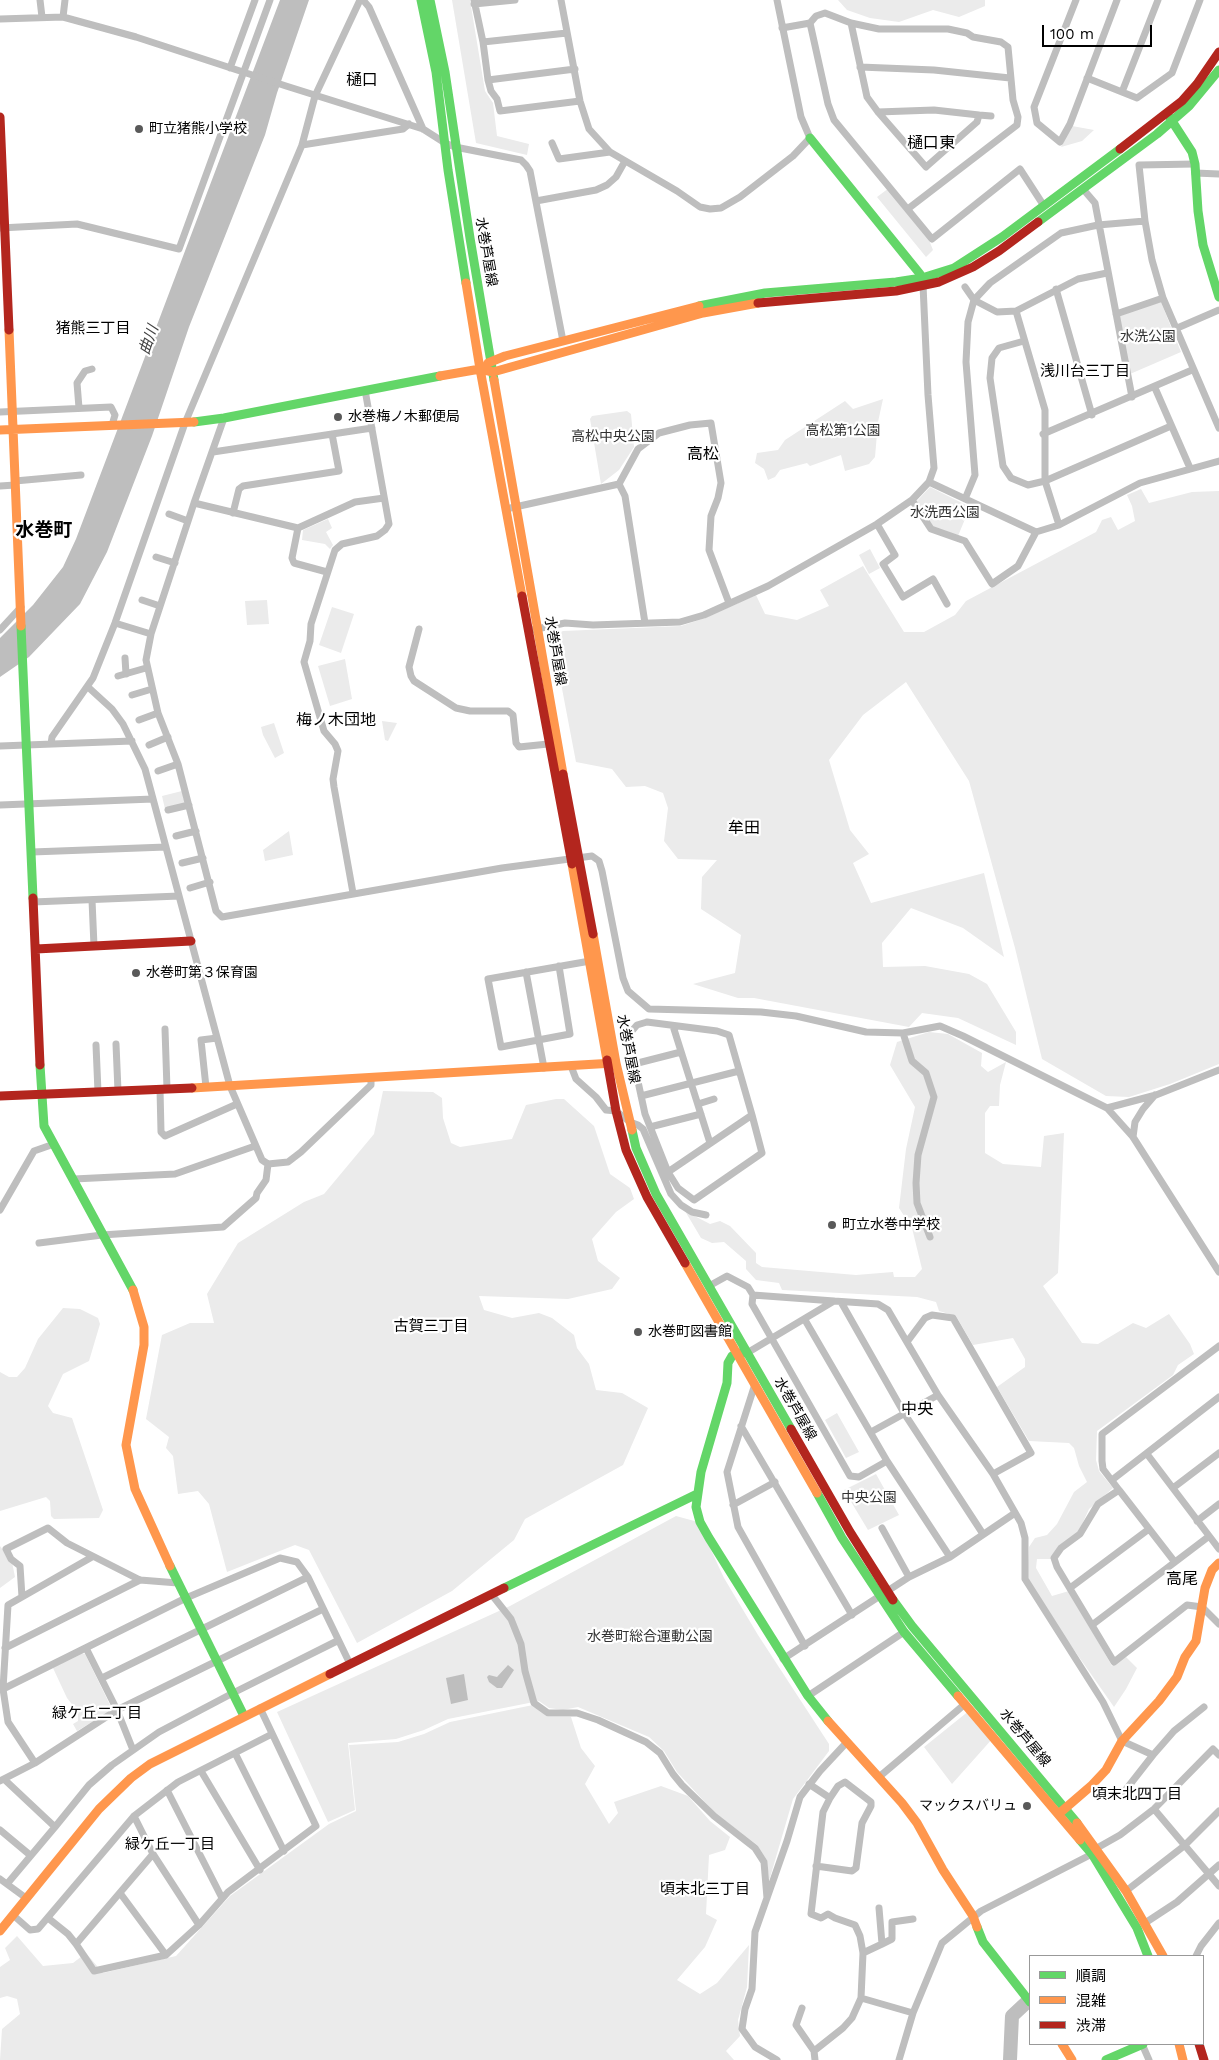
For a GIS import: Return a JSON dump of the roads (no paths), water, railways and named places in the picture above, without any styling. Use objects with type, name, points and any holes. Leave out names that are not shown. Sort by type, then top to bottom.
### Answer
[{"type":"street","points":[[40,0],[42,17]]},
{"type":"street","points":[[63,17],[65,0]]},
{"type":"street","points":[[230,68],[255,0]]},
{"type":"street","points":[[2,228],[77,224],[179,249],[270,0]]},
{"type":"street","points":[[51,744],[52,737],[94,678],[185,423],[302,145],[315,96],[361,0],[369,7],[424,129]]},
{"type":"street","name":"水巻芦屋線","points":[[421,0],[436,72],[480,369],[506,510],[532,630],[612,1064],[616,1111],[626,1150],[647,1198],[850,1532],[904,1632],[1058,1814],[1094,1851],[1126,1891],[1163,1955]]},
{"type":"street","name":"水巻芦屋線","points":[[430,0],[445,72],[455,147],[515,507],[548,744],[574,858],[590,961],[612,1064],[636,1148],[646,1174],[709,1286],[755,1384],[842,1538],[884,1594],[1066,1808],[1094,1851],[1137,1928],[1148,1955]]},
{"type":"street","points":[[515,0],[474,2],[488,80],[491,91],[497,99],[500,111],[580,101]]},
{"type":"street","points":[[561,0],[580,101],[590,129],[610,152],[677,191],[700,207],[721,208],[740,197],[793,156],[810,138]]},
{"type":"street","points":[[532,630],[565,624],[680,622],[704,615],[768,586],[877,524],[912,500],[929,482],[934,468],[928,395],[923,282],[810,138],[801,117],[777,0]]},
{"type":"street","points":[[1076,0],[1034,108],[1036,123],[1060,142],[1070,124],[1117,0]]},
{"type":"street","points":[[1122,92],[1158,0]]},
{"type":"street","points":[[1087,78],[1137,98],[1172,73],[1200,0]]},
{"type":"street","points":[[782,28],[810,23],[816,16],[825,13],[851,23],[879,29],[948,29],[973,37],[1001,42],[1008,47],[1010,78],[1018,117],[1017,125],[909,208]]},
{"type":"street","points":[[0,19],[63,17],[136,37],[315,96],[409,124],[424,129],[455,147],[520,160],[530,171],[563,341]]},
{"type":"street","points":[[810,23],[828,104],[834,120],[909,208],[932,239],[1020,169],[1044,206]]},
{"type":"street","points":[[851,23],[867,98],[926,167],[977,122],[979,115]]},
{"type":"street","points":[[482,42],[567,33]]},
{"type":"street","points":[[480,369],[491,361],[563,341],[736,298],[765,293],[939,282],[979,263],[1084,189],[1170,118],[1219,52]]},
{"type":"street","points":[[860,67],[934,70],[1010,78]]},
{"type":"street","points":[[488,80],[574,69]]},
{"type":"street","points":[[0,430],[185,423],[224,418],[480,369],[493,372],[704,313],[738,306],[896,291],[923,282],[954,268],[1002,237],[1189,106],[1219,70]]},
{"type":"street","points":[[878,112],[934,110],[991,116]]},
{"type":"street","points":[[0,117],[2,228],[32,852],[42,1114],[44,1126],[134,1293],[144,1327],[144,1345],[126,1445],[130,1475],[178,1584],[244,1716]]},
{"type":"street","points":[[1170,118],[1192,152],[1203,245],[1219,297]]},
{"type":"street","points":[[302,145],[403,129],[409,124]]},
{"type":"street","points":[[552,143],[559,159],[610,152]]},
{"type":"street","points":[[536,201],[596,190],[616,177],[625,161]]},
{"type":"street","points":[[1219,174],[1195,169],[1139,164],[1145,221],[1152,260],[1163,298],[1192,370],[1219,428]]},
{"type":"street","points":[[1084,189],[1096,203],[1098,225],[1132,397]]},
{"type":"street","points":[[965,499],[975,475],[966,362],[968,322],[974,300],[990,283],[1061,233],[1098,225],[1145,221]]},
{"type":"street","points":[[965,287],[974,300],[997,312],[1016,311],[1078,279],[1107,273]]},
{"type":"street","points":[[1056,289],[1092,415]]},
{"type":"street","points":[[1116,314],[1163,298]]},
{"type":"street","points":[[1175,329],[1219,310]]},
{"type":"street","points":[[1016,311],[1045,410],[1043,434],[1044,481],[1059,525]]},
{"type":"street","points":[[1024,341],[999,348],[992,358],[990,378],[1003,466],[1011,478],[1028,485],[1044,481],[1171,426]]},
{"type":"street","points":[[79,408],[77,383],[85,371],[92,369]]},
{"type":"street","points":[[1043,434],[1155,388],[1192,370]]},
{"type":"street","points":[[1155,388],[1190,468]]},
{"type":"street","points":[[353,893],[333,779],[338,751],[335,744],[324,731],[304,662],[310,641],[311,624],[335,550],[342,544],[377,536],[389,524],[365,390]]},
{"type":"street","points":[[0,412],[111,407],[115,415],[114,425]]},
{"type":"street","points":[[224,418],[147,646],[146,668],[158,713],[178,764],[216,911],[222,917],[502,868],[592,856],[599,861],[623,978],[628,991],[649,1009],[761,1012],[796,1016],[866,1032],[902,1033],[940,1026],[1106,1108],[1133,1137],[1219,1272]]},
{"type":"street","points":[[506,510],[619,484],[638,449],[659,433],[690,425],[711,423],[721,483],[711,516],[709,550],[728,603]]},
{"type":"street","points":[[213,452],[372,428]]},
{"type":"street","points":[[233,513],[239,489],[243,486],[339,471],[332,434]]},
{"type":"street","points":[[929,482],[1036,532],[1059,525],[1140,484],[1219,461]]},
{"type":"street","points":[[0,486],[81,475]]},
{"type":"street","points":[[619,484],[625,496],[645,623]]},
{"type":"street","points":[[194,503],[298,528],[355,502],[384,498]]},
{"type":"street","points":[[912,500],[931,529],[965,541],[992,584],[1018,566],[1036,532]]},
{"type":"street","points":[[169,514],[188,520]]},
{"type":"street","points":[[877,524],[895,555],[883,564],[903,597],[932,579],[947,604]]},
{"type":"street","points":[[298,528],[292,558],[294,563],[327,572]]},
{"type":"street","points":[[156,557],[174,563]]},
{"type":"street","points":[[142,600],[160,606]]},
{"type":"street","points":[[0,630],[21,610]]},
{"type":"street","points":[[115,623],[151,634]]},
{"type":"street","points":[[419,629],[410,667],[411,676],[414,681],[456,708],[470,711],[508,711],[513,715],[516,743],[519,747],[524,748],[548,744]]},
{"type":"street","points":[[125,658],[122,675],[146,668]]},
{"type":"street","points":[[88,687],[112,709],[123,724],[145,769],[230,1086],[262,1160],[268,1164],[288,1162],[301,1152],[371,1085],[371,1077]]},
{"type":"street","points":[[132,694],[152,688]]},
{"type":"street","points":[[139,720],[158,713]]},
{"type":"street","points":[[149,745],[168,737]]},
{"type":"street","points":[[0,746],[132,741]]},
{"type":"street","points":[[158,770],[178,764]]},
{"type":"street","points":[[0,805],[153,799]]},
{"type":"street","points":[[168,810],[189,805]]},
{"type":"street","points":[[176,836],[196,831]]},
{"type":"street","points":[[32,852],[166,847]]},
{"type":"street","points":[[182,863],[203,858]]},
{"type":"street","points":[[190,888],[210,882]]},
{"type":"street","points":[[33,902],[179,896]]},
{"type":"street","points":[[92,900],[94,946]]},
{"type":"street","points":[[36,949],[191,941]]},
{"type":"street","points":[[559,966],[570,1034],[501,1047],[488,979],[559,966],[590,961]]},
{"type":"street","points":[[526,972],[544,1068]]},
{"type":"street","points":[[571,1066],[576,1079],[596,1097],[606,1110],[616,1111],[643,1129],[665,1174],[678,1188],[694,1200],[762,1153],[729,1035],[717,1031],[647,1022],[637,1025],[631,1032],[629,1040],[645,1114],[650,1127],[665,1174],[671,1194],[681,1205],[692,1212],[706,1215]]},
{"type":"street","points":[[673,1026],[710,1143]]},
{"type":"street","points":[[165,1029],[161,1132],[165,1136],[237,1104]]},
{"type":"street","points":[[902,1033],[912,1060],[926,1073],[934,1097],[918,1156],[916,1183],[917,1203],[930,1237]]},
{"type":"street","points":[[206,1087],[201,1040],[217,1038]]},
{"type":"street","points":[[116,1044],[118,1091]]},
{"type":"street","points":[[96,1045],[98,1092]]},
{"type":"street","points":[[634,1064],[681,1052]]},
{"type":"street","points":[[0,1096],[230,1086],[612,1064]]},
{"type":"street","points":[[1106,1108],[1156,1094],[1219,1070]]},
{"type":"street","points":[[641,1096],[739,1071]]},
{"type":"street","points":[[1133,1137],[1135,1122],[1156,1094]]},
{"type":"street","points":[[698,1104],[714,1100]]},
{"type":"street","points":[[650,1127],[701,1114]]},
{"type":"street","points":[[665,1174],[752,1115]]},
{"type":"street","points":[[0,1210],[34,1150],[54,1144]]},
{"type":"street","points":[[74,1179],[175,1174],[255,1146]]},
{"type":"street","points":[[39,1244],[102,1235],[223,1227],[256,1198],[257,1193],[266,1180],[268,1164]]},
{"type":"street","points":[[709,1286],[727,1276],[748,1287],[753,1295],[752,1304],[850,1476],[858,1477],[887,1461]]},
{"type":"street","points":[[753,1295],[878,1304],[888,1310],[938,1395],[993,1474],[1021,1523],[1025,1538],[1025,1579],[1103,1702],[1122,1740],[1153,1754]]},
{"type":"street","points":[[838,1302],[742,1353],[732,1356],[728,1363],[727,1383],[700,1472],[696,1507],[708,1538],[808,1696],[879,1777],[917,1824],[943,1870],[973,1916],[983,1942],[1029,2001]]},
{"type":"street","points":[[838,1302],[904,1413],[983,1534]]},
{"type":"street","points":[[907,1342],[925,1318],[932,1316],[953,1318],[1031,1453],[993,1474]]},
{"type":"street","points":[[805,1320],[887,1461],[950,1557]]},
{"type":"street","points":[[1174,1562],[1103,1469],[1102,1434],[1219,1346]]},
{"type":"street","points":[[755,1384],[727,1472],[733,1505],[738,1527],[805,1646]]},
{"type":"street","points":[[871,1432],[938,1395]]},
{"type":"street","points":[[1112,1480],[1219,1397]]},
{"type":"street","points":[[741,1426],[852,1615]]},
{"type":"street","points":[[1173,1488],[1219,1453]]},
{"type":"street","points":[[1146,1454],[1219,1549]]},
{"type":"street","points":[[733,1505],[775,1482]]},
{"type":"street","points":[[1119,1490],[1098,1504],[1080,1534],[1061,1548],[1054,1558],[1057,1568],[1114,1662],[1187,1605],[1202,1607],[1219,1624]]},
{"type":"street","points":[[0,1931],[99,1809],[131,1778],[150,1764],[170,1752],[492,1595],[680,1500],[697,1494]]},
{"type":"street","points":[[1197,1521],[1219,1504]]},
{"type":"street","points":[[783,1658],[805,1646],[909,1577],[950,1557],[1015,1513]]},
{"type":"street","points":[[22,1597],[20,1566],[11,1559],[6,1550],[48,1528],[67,1543],[140,1580],[178,1584]]},
{"type":"street","points":[[882,1528],[909,1577]]},
{"type":"street","points":[[1070,1588],[1149,1529]]},
{"type":"street","points":[[1092,1625],[1208,1536]]},
{"type":"street","points":[[35,1763],[8,1722],[3,1689],[8,1605],[92,1557]]},
{"type":"street","points":[[3,1689],[186,1598],[280,1558],[297,1562],[308,1577],[337,1641],[350,1664]]},
{"type":"street","points":[[1058,1814],[1106,1770],[1122,1740],[1160,1701],[1177,1677],[1185,1657],[1196,1641],[1205,1588],[1212,1570],[1219,1562]]},
{"type":"street","points":[[102,1678],[308,1577]]},
{"type":"street","points":[[4,1648],[140,1580]]},
{"type":"street","points":[[492,1595],[511,1619],[521,1644],[525,1671],[534,1703],[548,1713],[577,1713],[598,1720],[646,1742],[660,1753],[673,1774],[714,1816],[755,1848],[764,1862],[767,1898]]},
{"type":"street","points":[[55,1827],[2,1781],[35,1763],[117,1710],[323,1609]]},
{"type":"street","points":[[808,1696],[904,1632]]},
{"type":"street","points":[[6,1884],[89,1785],[112,1765],[159,1732],[337,1641]]},
{"type":"street","points":[[86,1648],[102,1678],[134,1750]]},
{"type":"street","points":[[879,1777],[965,1704]]},
{"type":"street","points":[[1124,1792],[1153,1754],[1174,1731],[1204,1707]]},
{"type":"street","points":[[48,1918],[68,1934],[94,1971],[166,1955],[199,1925],[228,1892],[260,1870],[316,1826],[260,1708]]},
{"type":"street","points":[[13,1915],[30,1930],[38,1929],[134,1816],[178,1782],[272,1734]]},
{"type":"street","points":[[777,2060],[755,2047],[742,2029],[745,2009],[752,1989],[754,1932],[787,1841],[800,1797],[809,1784],[847,1742]]},
{"type":"street","points":[[899,2060],[913,2013],[942,1943],[973,1916],[1094,1851],[1120,1834],[1154,1808],[1213,1750],[1219,1755]]},
{"type":"street","points":[[235,1753],[284,1851]]},
{"type":"street","points":[[201,1771],[260,1870]]},
{"type":"street","points":[[814,2051],[843,2028],[852,2018],[861,1998],[863,1953],[860,1936],[855,1925],[828,1914],[821,1918],[811,1914],[816,1866],[823,1812],[838,1786],[845,1782],[871,1802],[871,1806],[862,1823],[856,1868],[852,1872],[816,1866]]},
{"type":"street","points":[[809,1784],[830,1798]]},
{"type":"street","points":[[167,1790],[222,1898]]},
{"type":"street","points":[[1154,1808],[1219,1886]]},
{"type":"street","points":[[1126,1891],[1184,1846],[1219,1812]]},
{"type":"street","points":[[134,1816],[153,1854],[199,1925]]},
{"type":"street","points":[[0,1830],[30,1855]]},
{"type":"street","points":[[76,1944],[153,1854]]},
{"type":"street","points":[[1145,1923],[1177,1902],[1219,1865]]},
{"type":"street","points":[[0,1879],[26,1898]]},
{"type":"street","points":[[120,1893],[166,1955]]},
{"type":"street","points":[[880,1908],[882,1944]]},
{"type":"street","points":[[863,1953],[892,1939],[892,1922],[913,1920]]},
{"type":"street","points":[[1196,1955],[1219,1923]]},
{"type":"street","points":[[861,1998],[913,2013]]},
{"type":"street","points":[[802,2008],[796,2025],[814,2051],[815,2060]]},
{"type":"street","points":[[1063,2045],[1072,2060]]},
{"type":"street","points":[[1106,2060],[1140,2045]]},
{"type":"street","points":[[1142,2045],[1149,2060]]},
{"type":"street","points":[[1179,2045],[1184,2060]]},
{"type":"street","points":[[1199,2045],[1204,2060]]},
{"type":"waterway","points":[[1010,2060],[1012,2016],[1027,2002]]},
{"type":"place","name":"町立猪熊小学校","points":[[139,129]]},
{"type":"place","name":"水巻梅ノ木郵便局","points":[[338,417]]},
{"type":"place","name":"水巻町第３保育園","points":[[136,973]]},
{"type":"place","name":"町立水巻中学校","points":[[832,1225]]},
{"type":"place","name":"水巻町図書館","points":[[638,1332]]},
{"type":"place","name":"マックスバリュ","points":[[1027,1806]]},
{"type":"district","name":"樋口","points":[[362,80]]},
{"type":"district","name":"樋口東","points":[[931,143]]},
{"type":"district","name":"猪熊三丁目","points":[[93,329]]},
{"type":"district","name":"浅川台三丁目","points":[[1085,372]]},
{"type":"district","name":"高松","points":[[703,454]]},
{"type":"district","name":"水巻町","points":[[44,530]]},
{"type":"district","name":"梅ノ木団地","points":[[336,720]]},
{"type":"district","name":"牟田","points":[[744,828]]},
{"type":"district","name":"古賀三丁目","points":[[431,1327]]},
{"type":"district","name":"中央","points":[[917,1409]]},
{"type":"district","name":"高尾","points":[[1182,1579]]},
{"type":"district","name":"緑ケ丘二丁目","points":[[97,1714]]},
{"type":"district","name":"頃末北四丁目","points":[[1137,1795]]},
{"type":"district","name":"緑ケ丘一丁目","points":[[170,1845]]},
{"type":"district","name":"頃末北三丁目","points":[[705,1890]]},
{"type":"park label","name":"水洗公園","points":[[1148,337]]},
{"type":"park label","name":"高松第1公園","points":[[843,431]]},
{"type":"park label","name":"高松中央公園","points":[[613,437]]},
{"type":"park label","name":"水洗西公園","points":[[945,513]]},
{"type":"park label","name":"中央公園","points":[[869,1498]]},
{"type":"park label","name":"水巻町総合運動公園","points":[[650,1637]]},
{"type":"water label","name":"曲川","points":[[149,340]]}]
